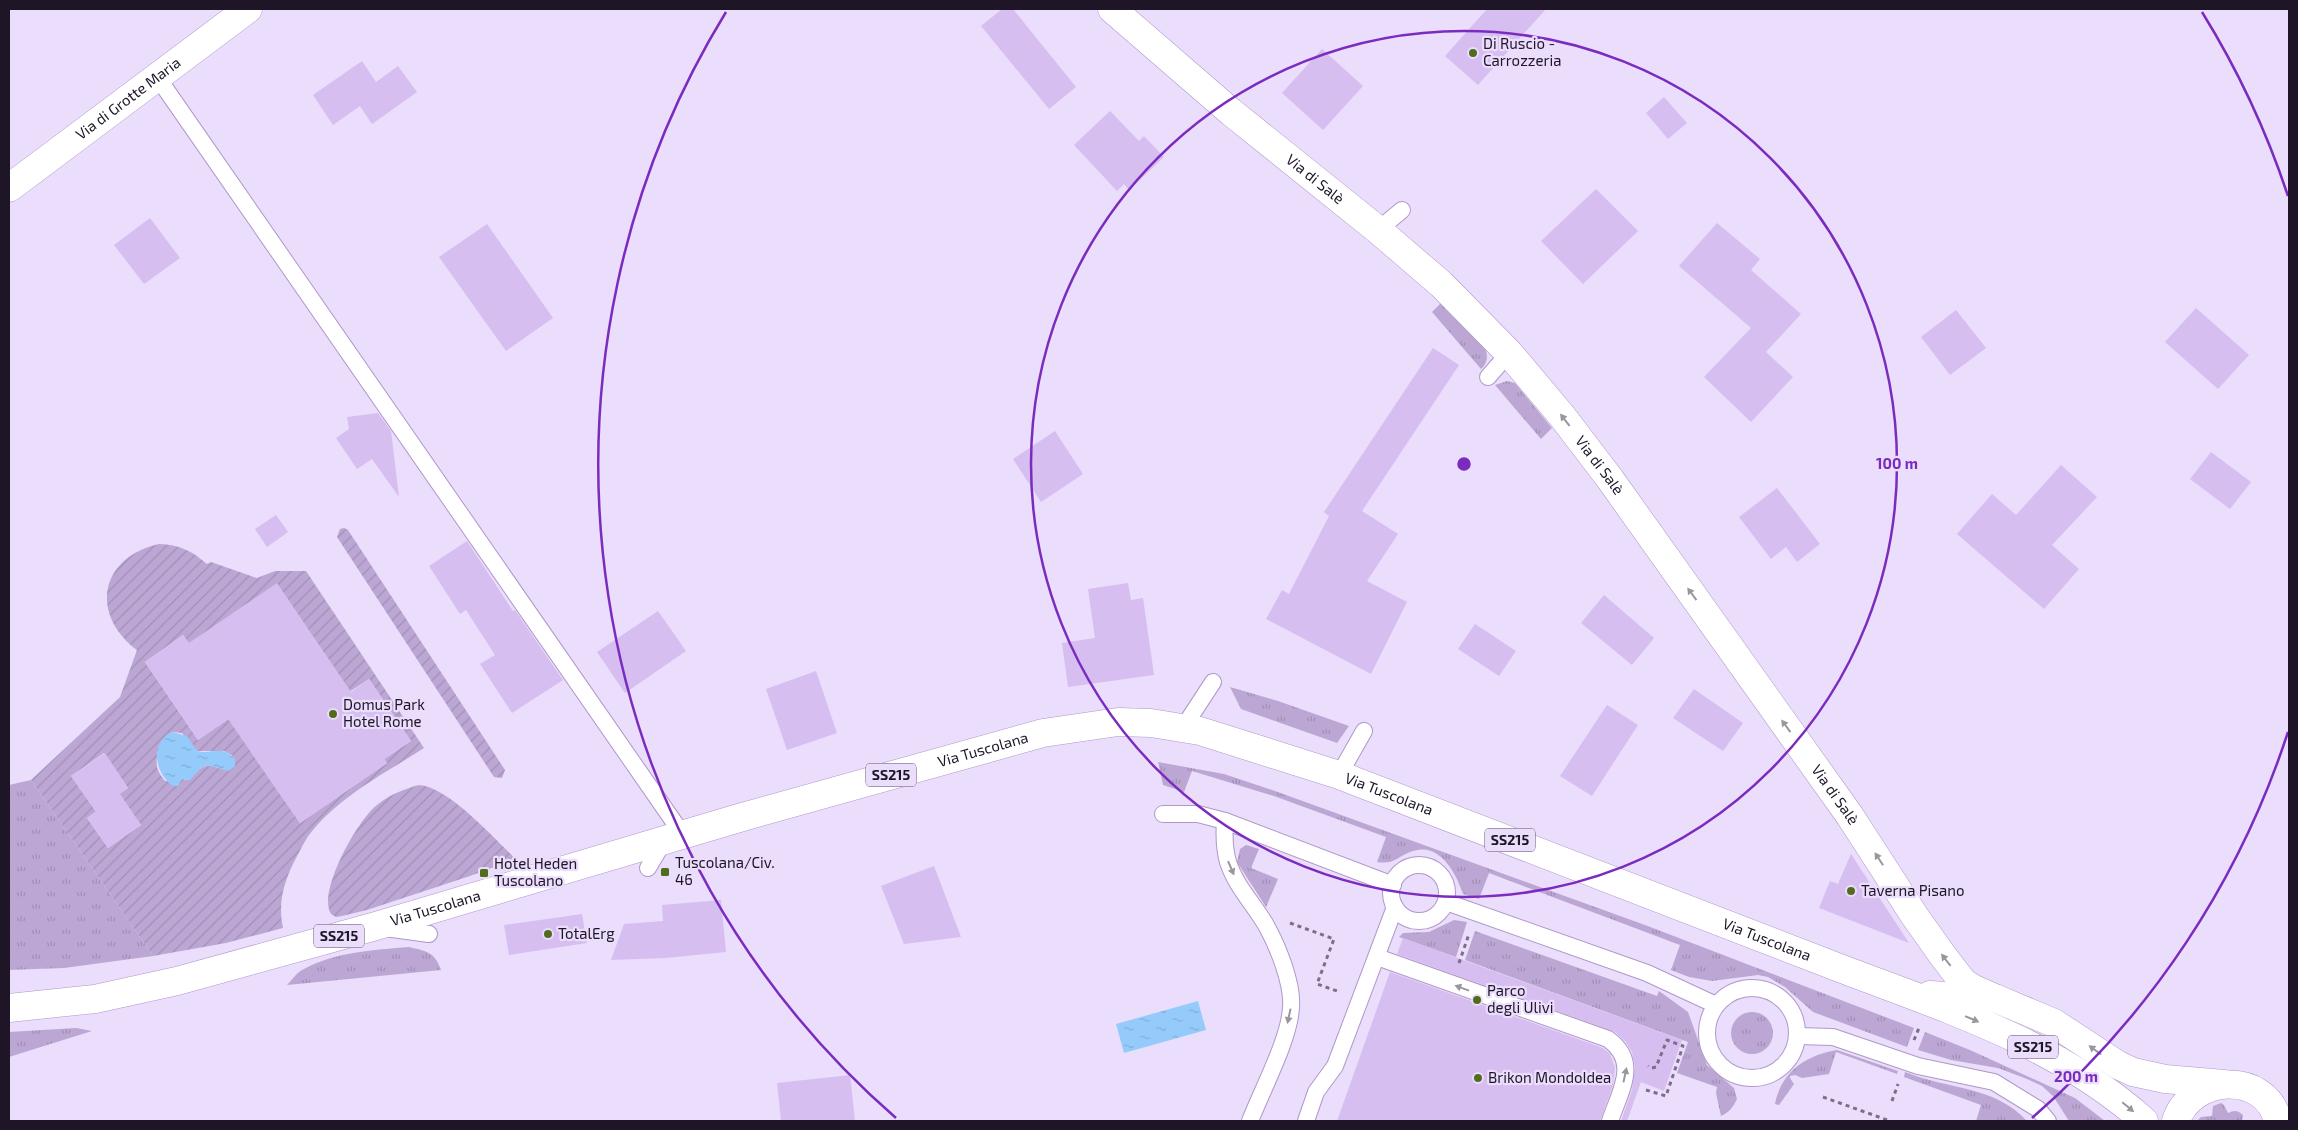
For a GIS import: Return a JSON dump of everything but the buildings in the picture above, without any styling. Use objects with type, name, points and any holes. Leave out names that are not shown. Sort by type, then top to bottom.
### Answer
[{"type":"main road","name":"Via di Grotte Maria","points":[[9,188],[248,9]]},
{"type":"main road","name":"Via di Salè","points":[[1112,9],[1231,112],[1378,230],[1447,289],[1509,353],[1562,416],[1610,480],[1850,816],[1943,956],[1964,982],[1974,989],[1997,999]]},
{"type":"main road","name":"Via Tuscolana","points":[[9,1008],[95,998],[138,990],[376,926],[673,838],[1043,733],[1118,722],[1151,723],[1220,737],[1339,775],[1837,967],[1911,993],[2039,1049],[2095,1082],[2144,1121]]},
{"type":"main road","name":"Via Tuscolana","points":[[1911,993],[1997,999],[2054,1023],[2118,1065],[2133,1072],[2165,1079],[2240,1085],[2256,1092],[2268,1102],[2278,1121]]},
{"type":"main road","points":[[2176,1121],[2184,1105],[2195,1094],[2209,1087],[2224,1084]]},
{"type":"lane","points":[[158,78],[673,838],[648,868]]},
{"type":"lane","points":[[1378,230],[1402,210]]},
{"type":"lane","points":[[1488,377],[1509,353]]},
{"type":"lane","points":[[1183,728],[1213,682]]},
{"type":"lane","points":[[1339,775],[1364,732]]},
{"type":"lane","points":[[1163,814],[1198,814],[1225,821],[1393,885]]},
{"type":"lane","points":[[1225,821],[1224,846],[1229,864],[1239,886],[1267,927],[1287,978],[1292,1006],[1286,1031],[1250,1121]]},
{"type":"lane","points":[[1306,1121],[1316,1092],[1335,1066],[1377,957],[1395,907],[1392,892],[1393,885],[1403,871],[1411,867],[1428,867],[1436,871],[1446,885],[1446,902],[1437,915],[1422,921],[1406,918],[1395,907]]},
{"type":"lane","points":[[1446,902],[1647,973],[1716,1005]]},
{"type":"lane","points":[[376,926],[429,934]]},
{"type":"lane","points":[[1377,957],[1608,1040],[1618,1046],[1624,1056],[1626,1075],[1610,1121]]},
{"type":"lane","points":[[1754,988],[1768,991],[1780,998],[1790,1008],[1796,1021],[1797,1036],[1794,1051],[1785,1064],[1773,1074],[1762,1078],[1739,1077],[1727,1072],[1718,1064],[1707,1041],[1706,1029],[1709,1016],[1716,1005],[1726,996],[1739,990],[1754,988]]},
{"type":"lane","points":[[1797,1036],[1833,1037],[1918,1066],[1994,1082],[2038,1109],[2048,1121]]},
{"type":"path","points":[[1461,958],[1471,926]]},
{"type":"path","points":[[1330,938],[1334,939],[1317,984],[1345,994]]},
{"type":"path","points":[[1914,1041],[1920,1025]]},
{"type":"path","points":[[1646,1090],[1666,1096],[1683,1046],[1667,1040],[1660,1062]]},
{"type":"path","points":[[1892,1101],[1900,1076]]},
{"type":"path","points":[[1822,1097],[1887,1121]]},
{"type":"green space","points":[[1441,303],[1485,348],[1487,359],[1481,369],[1432,312]]},
{"type":"green space","points":[[1507,381],[1515,383],[1552,428],[1541,439],[1495,385]]},
{"type":"green space","points":[[340,529],[348,530],[505,770],[502,778],[494,777],[337,537]]},
{"type":"green space","points":[[159,544],[173,546],[196,555],[207,564],[211,562],[257,578],[275,571],[306,571],[424,748],[351,795],[325,817],[310,834],[294,862],[284,886],[281,902],[283,928],[226,943],[153,956],[31,780],[120,697],[137,650],[122,636],[112,620],[107,604],[108,588],[113,574],[124,561],[139,551]],"holes":[[[183,635],[237,713],[198,740],[145,662]],[[369,679],[411,741],[384,759],[387,763],[300,823],[251,752]],[[172,732],[182,733],[197,751],[224,751],[233,756],[218,767],[208,766],[201,768],[188,780],[165,781],[158,769],[157,757],[162,742]],[[104,753],[128,788],[95,810],[71,776]],[[120,795],[141,825],[108,848],[87,818]]]},
{"type":"green space","points":[[1230,687],[1278,701],[1349,726],[1337,743],[1241,709]]},
{"type":"green space","points":[[1158,762],[1224,774],[1275,791],[1645,925],[1914,1028],[1907,1047],[1813,1012],[1785,987],[1768,977],[1758,975],[1712,981],[1689,977],[1671,970],[1680,945],[1489,873],[1479,899],[1463,894],[1451,869],[1439,855],[1431,851],[1423,849],[1413,851],[1392,861],[1377,862],[1386,837],[1274,796],[1192,771],[1184,792],[1163,785]]},
{"type":"green space","points":[[31,780],[153,956],[64,968],[9,970],[9,785]]},
{"type":"green space","points":[[419,785],[444,794],[470,815],[516,859],[367,910],[336,917],[331,914],[328,904],[334,874],[350,840],[360,825],[382,801],[408,788]]},
{"type":"green space","points":[[1246,845],[1259,849],[1251,868],[1278,879],[1266,907],[1237,862],[1240,849]]},
{"type":"green space","points":[[1454,920],[1467,922],[1456,957],[1399,937],[1403,933],[1429,932]]},
{"type":"green space","points":[[1475,931],[1657,996],[1659,991],[1688,1012],[1707,1065],[1734,1088],[1737,1099],[1733,1107],[1721,1116],[1716,1093],[1717,1087],[1677,1073],[1688,1042],[1465,960]]},
{"type":"green space","points":[[409,947],[429,953],[436,959],[441,970],[287,985],[301,970],[316,963],[342,955]]},
{"type":"green space","points":[[1756,1012],[1764,1015],[1770,1021],[1773,1033],[1770,1045],[1764,1051],[1748,1054],[1740,1051],[1734,1045],[1731,1029],[1734,1021],[1740,1015]]},
{"type":"green space","points":[[76,1028],[92,1031],[9,1057],[9,1032]]},
{"type":"green space","points":[[1925,1032],[1970,1050],[2075,1098],[2105,1121],[2069,1121],[2053,1096],[2042,1086],[1998,1068],[1951,1060],[1918,1050]]},
{"type":"green space","points":[[1837,1050],[1898,1071],[1897,1074],[1836,1052],[1829,1074],[1802,1078],[1795,1075],[1790,1076],[1794,1084],[1779,1105],[1775,1104],[1783,1083],[1797,1067],[1815,1056]]},
{"type":"green space","points":[[1905,1072],[1921,1078],[1985,1094],[2014,1109],[2027,1121],[1976,1121],[1981,1105],[1904,1077]]},
{"type":"green space","points":[[2221,1103],[2228,1113],[2236,1111],[2241,1113],[2243,1115],[2242,1121],[2197,1121],[2201,1117],[2212,1116],[2213,1106]]},
{"type":"water","points":[[172,732],[187,736],[197,751],[225,752],[235,759],[235,766],[229,771],[207,766],[200,769],[190,780],[182,779],[178,786],[173,786],[162,774],[157,759],[160,743]]},
{"type":"water","points":[[1198,1001],[1206,1030],[1124,1053],[1116,1024]]},
{"type":"place","name":"Di Ruscio - Carrozzeria","points":[[1473,53]]},
{"type":"place","name":"Domus Park Hotel Rome","points":[[333,714]]},
{"type":"place","name":"Tuscolana/Civ. 46","points":[[665,872]]},
{"type":"place","name":"Hotel Heden Tuscolano","points":[[484,873]]},
{"type":"place","name":"Taverna Pisano","points":[[1851,891]]},
{"type":"place","name":"TotalErg","points":[[548,934]]},
{"type":"place","name":"Parco degli Ulivi","points":[[1477,1000]]},
{"type":"place","name":"Brikon MondoIdea","points":[[1478,1078]]}]
